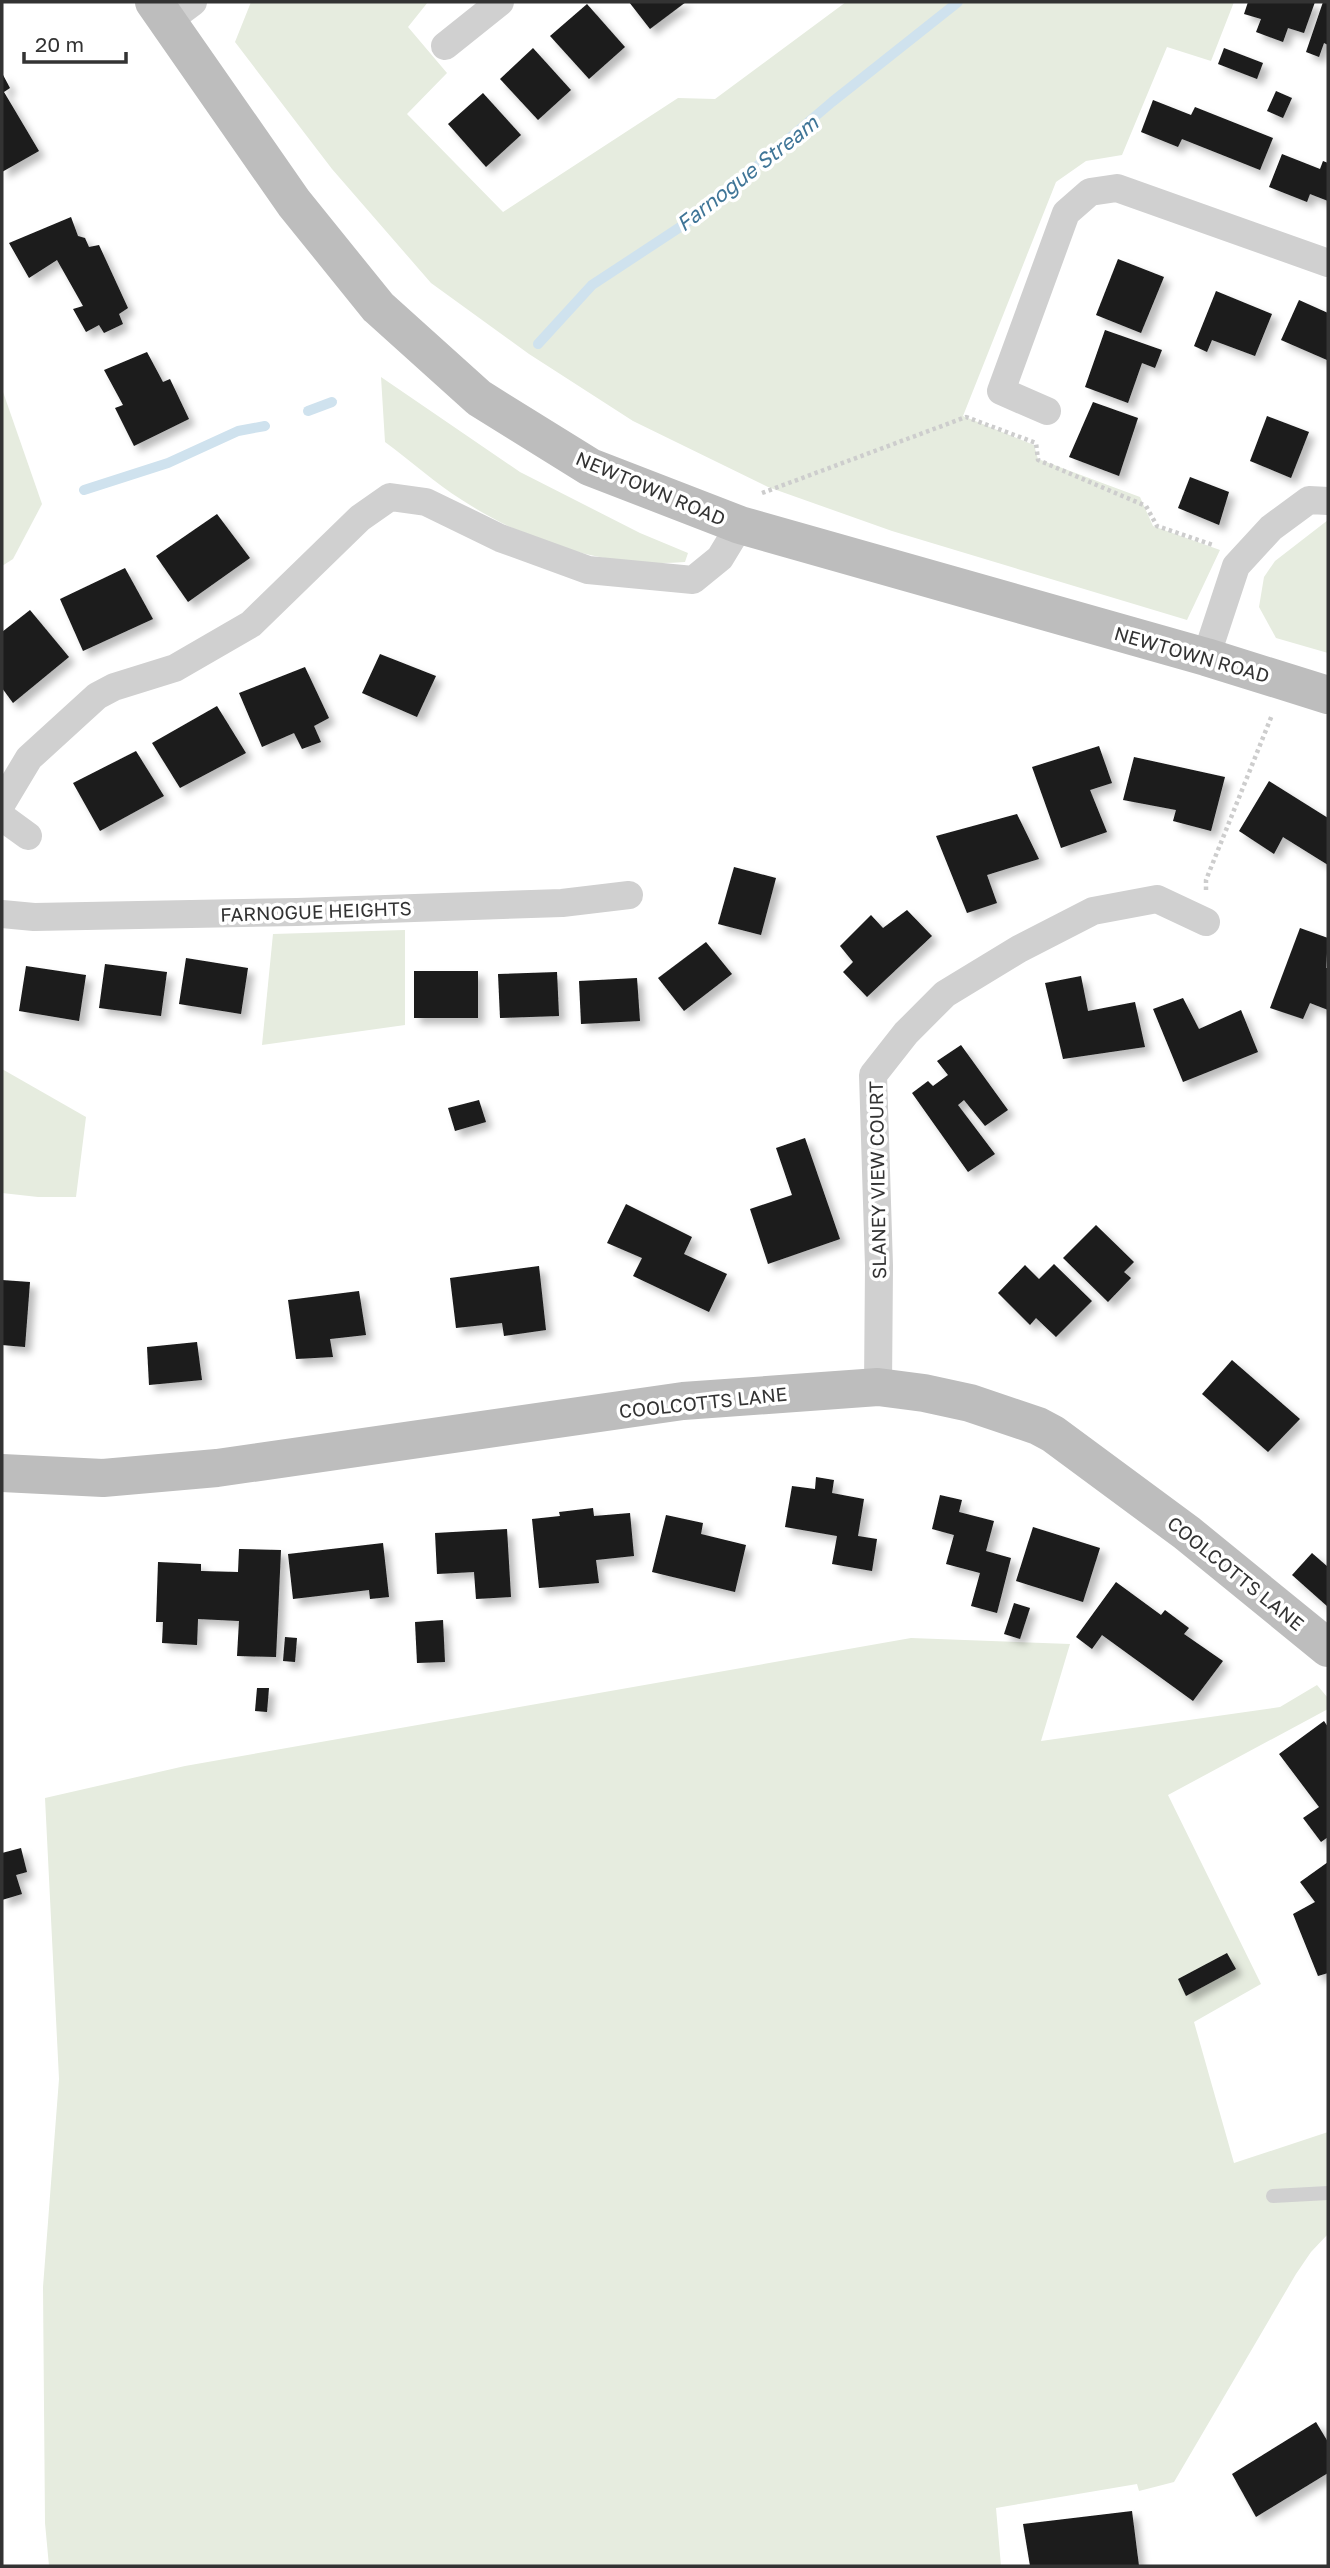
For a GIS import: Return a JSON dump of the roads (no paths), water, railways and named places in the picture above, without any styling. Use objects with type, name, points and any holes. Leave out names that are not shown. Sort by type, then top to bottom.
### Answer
[{"type":"street","points":[[445,46],[500,2]]},
{"type":"street","name":"NEWTOWN ROAD","points":[[172,8],[293,203],[377,307],[479,398],[590,467],[740,525],[1206,657],[1328,695]]},
{"type":"street","points":[[1047,411],[1001,391],[1066,213],[1090,192],[1117,188],[1328,263]]},
{"type":"street","points":[[2,803],[29,758],[97,696],[114,687],[174,668],[251,624],[360,518],[390,497],[426,502],[500,538],[588,570],[647,577],[693,580],[720,558],[740,525]]},
{"type":"street","points":[[1206,657],[1236,566],[1271,528],[1309,500],[1328,501]]},
{"type":"street","points":[[2,817],[28,836]]},
{"type":"street","name":"FARNOGUE HEIGHTS","points":[[2,914],[34,917],[310,911],[562,903],[629,895]]},
{"type":"street","name":"SLANEY VIEW COURT","points":[[878,1387],[873,1075],[905,1033],[945,994],[1019,949],[1093,911],[1157,899],[1206,922]]},
{"type":"street","name":"COOLCOTTS LANE","points":[[2,1473],[103,1478],[218,1468],[683,1401],[878,1387],[924,1393],[970,1403],[1038,1426],[1053,1434],[1187,1533],[1328,1648]]},
{"type":"lane","points":[[1273,2196],[1328,2193]]},
{"type":"waterway","name":"Farnogue Stream","points":[[538,344],[592,285],[703,212],[832,102],[958,2]]},
{"type":"waterway","name":"Farnogue Stream","points":[[308,411],[332,402]]},
{"type":"waterway","name":"Farnogue Stream","points":[[84,490],[168,463],[238,431],[265,426]]}]
